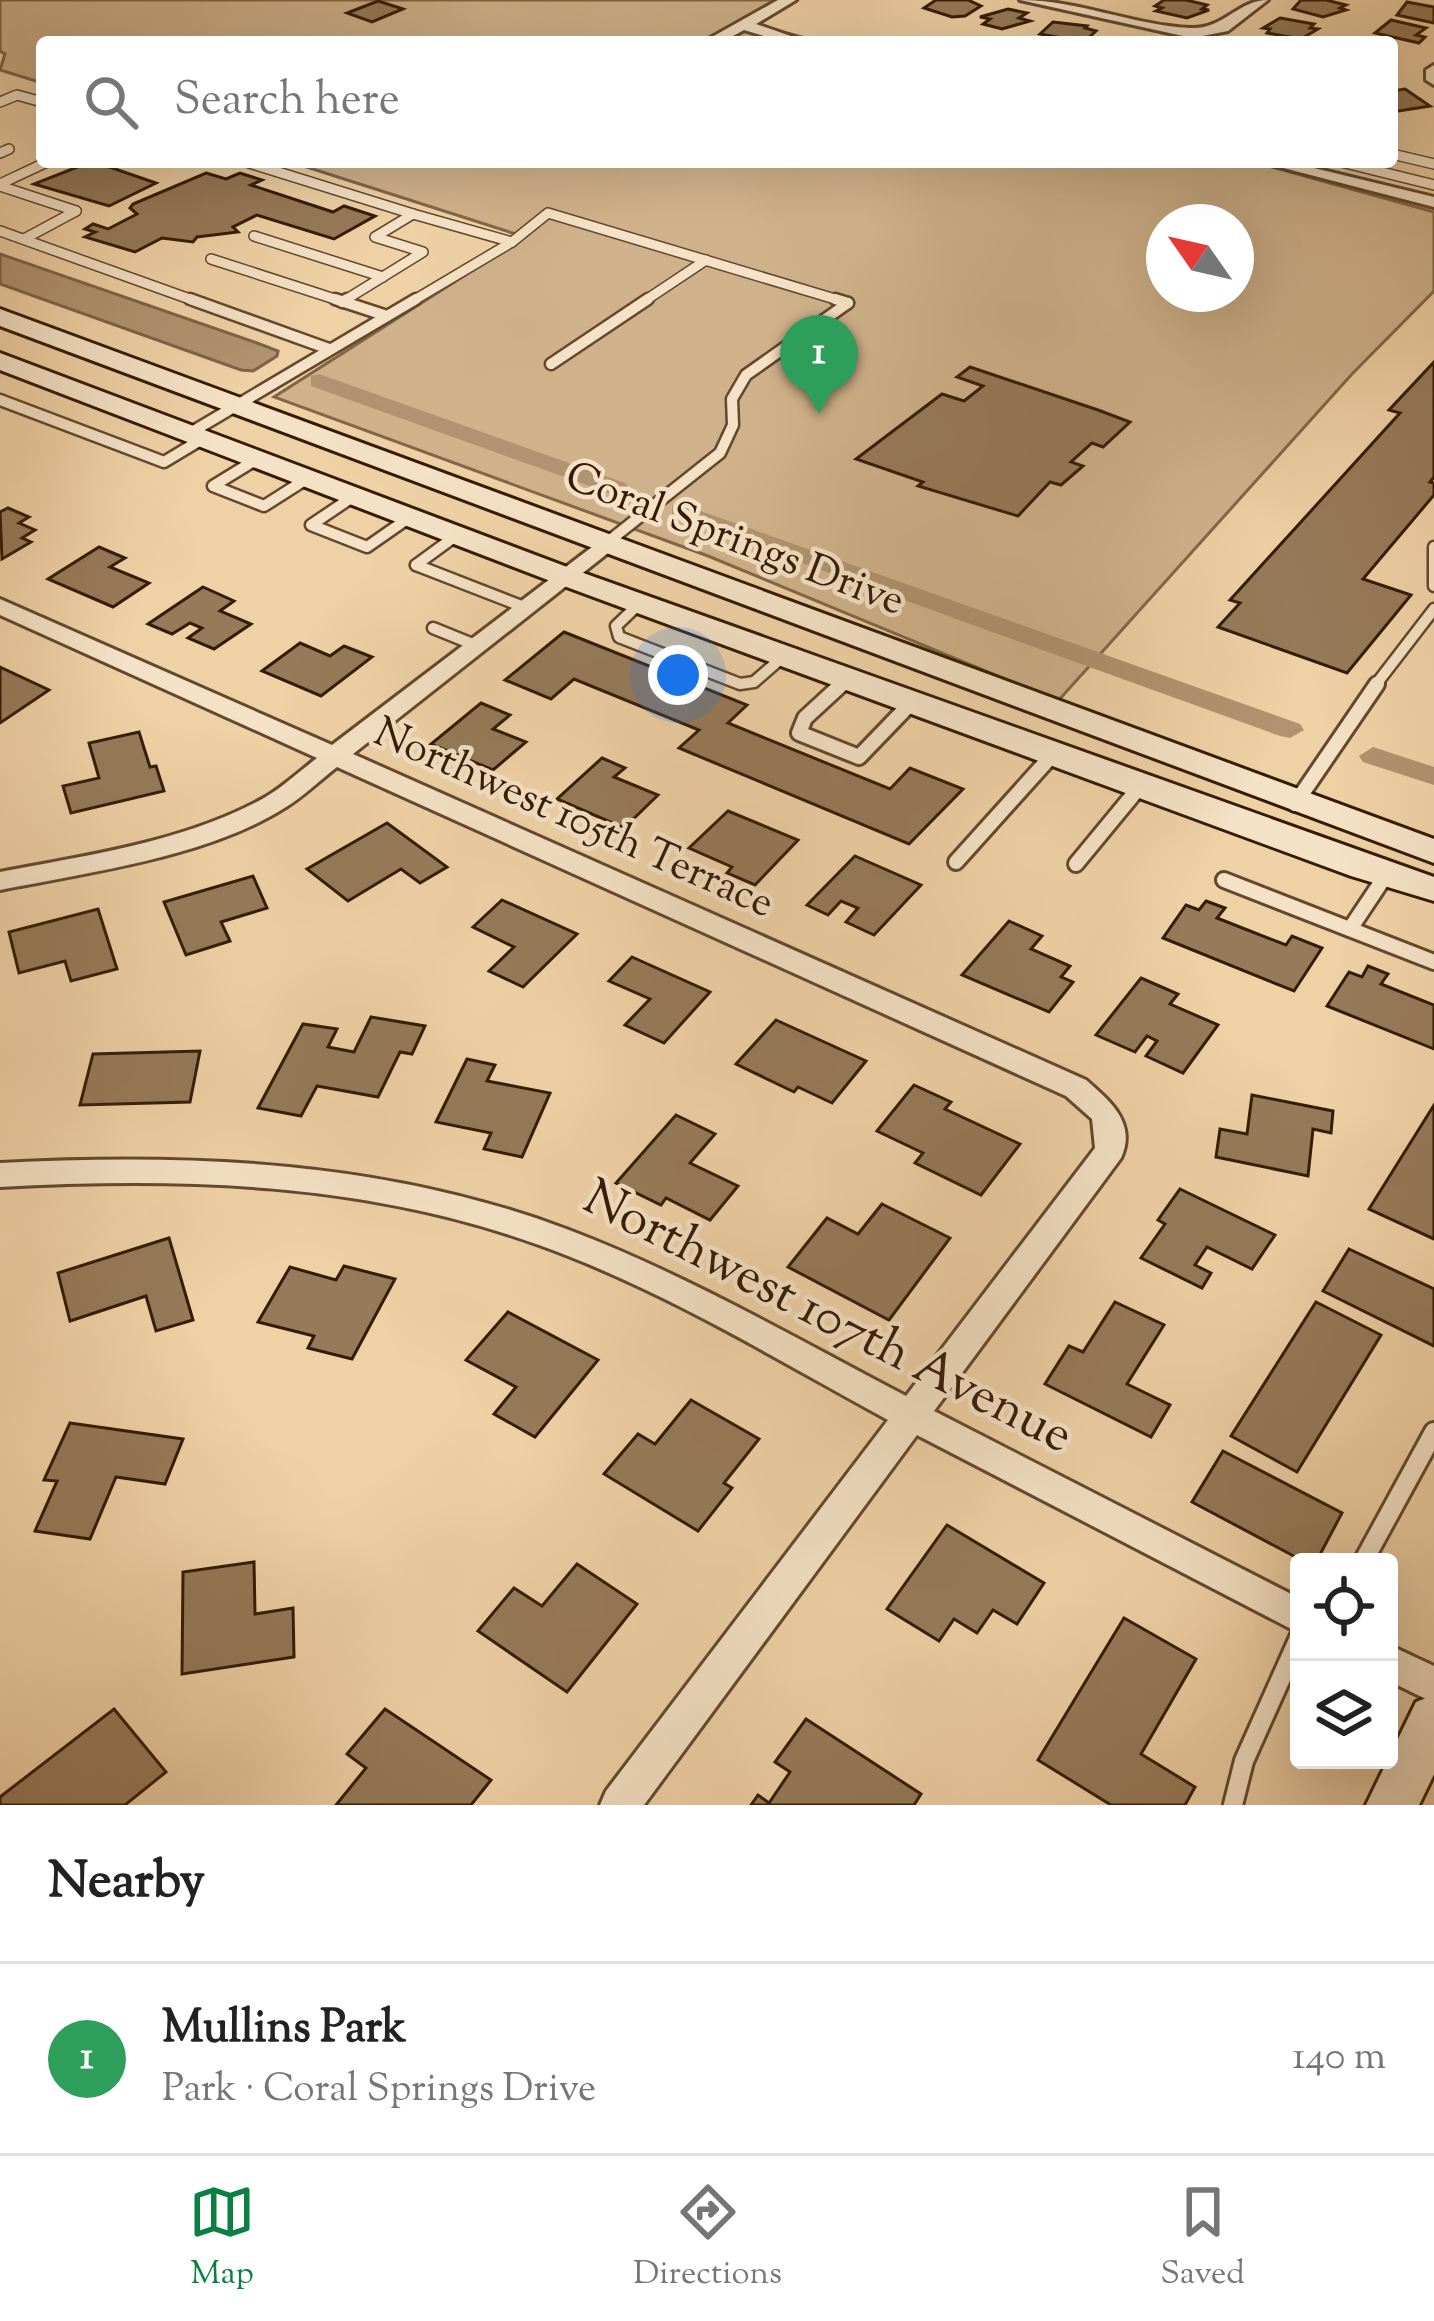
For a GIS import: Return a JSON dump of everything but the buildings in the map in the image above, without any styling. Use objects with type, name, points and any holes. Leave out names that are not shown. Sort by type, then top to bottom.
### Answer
[{"type":"main road","name":"Coral Springs Drive","points":[[0,317],[609,541],[1295,804],[1434,852]]},
{"type":"main road","name":"Coral Springs Drive","points":[[0,361],[564,576],[1434,889]]},
{"type":"main road","points":[[1392,1805],[1434,1719]]},
{"type":"street","points":[[722,36],[789,0]]},
{"type":"street","points":[[1027,0],[1192,33],[1223,28],[1261,0]]},
{"type":"street","points":[[743,25],[780,36]]},
{"type":"street","points":[[1434,70],[1434,80]]},
{"type":"street","points":[[1293,168],[1434,202]]},
{"type":"street","points":[[0,881],[168,848],[222,829],[276,802],[609,541]]},
{"type":"street","name":"Northwest 105th Terrace","points":[[0,607],[1076,1088],[1107,1115],[1110,1150],[911,1416]]},
{"type":"street","name":"Northwest 107th Avenue","points":[[0,1175],[109,1168],[247,1174],[374,1188],[502,1219],[631,1266],[1290,1611]]},
{"type":"street","points":[[620,1805],[911,1416]]},
{"type":"street","points":[[1398,1667],[1434,1685]]},
{"type":"lane","points":[[0,102],[17,94],[36,100]]},
{"type":"lane","points":[[1398,155],[1434,164]]},
{"type":"lane","points":[[0,185],[36,167]]},
{"type":"lane","points":[[265,168],[512,242]]},
{"type":"lane","points":[[1366,168],[1434,184]]},
{"type":"lane","points":[[0,185],[76,211],[24,239]]},
{"type":"lane","points":[[0,400],[164,462],[238,404],[512,242],[548,213],[848,303],[746,375],[732,399],[734,425],[720,453],[609,541]]},
{"type":"lane","points":[[342,302],[423,252],[375,237],[413,214]]},
{"type":"lane","points":[[0,230],[329,349]]},
{"type":"lane","points":[[254,236],[383,277]]},
{"type":"lane","points":[[211,259],[387,316]]},
{"type":"lane","points":[[551,364],[706,260]]},
{"type":"lane","points":[[257,459],[213,486],[264,506],[308,478]]},
{"type":"lane","points":[[354,496],[311,525],[367,547],[410,517]]},
{"type":"lane","points":[[457,535],[416,565],[524,607]]},
{"type":"lane","points":[[1434,547],[1434,586]]},
{"type":"lane","points":[[1295,804],[1364,700],[1434,609]]},
{"type":"lane","points":[[433,628],[475,645]]},
{"type":"lane","points":[[848,678],[805,718],[798,728],[804,738],[859,757],[913,701]]},
{"type":"lane","points":[[956,862],[1055,752]]},
{"type":"lane","points":[[1076,864],[1142,784]]},
{"type":"lane","points":[[1350,929],[1386,875]]},
{"type":"lane","points":[[1224,880],[1434,962]]},
{"type":"lane","points":[[1368,1553],[1434,1432]]},
{"type":"lane","points":[[1233,1805],[1244,1761],[1290,1658]]},
{"type":"shaded area","points":[[0,0],[797,0],[755,24],[798,36],[36,36],[36,81],[0,70],[5,54],[0,51]]},
{"type":"shaded area","points":[[310,168],[1276,168],[1434,212],[1434,291],[1352,374],[1058,701],[708,556],[274,397],[525,237]]},
{"type":"shaded area","points":[[0,254],[257,343],[278,351],[277,356],[253,371],[241,370],[0,284]]},
{"type":"waterway","points":[[319,381],[617,488]]},
{"type":"waterway","points":[[681,511],[1290,730]]},
{"type":"waterway","points":[[1373,756],[1434,776]]},
{"type":"place","name":"Mullins Park","points":[[819,414]]}]
